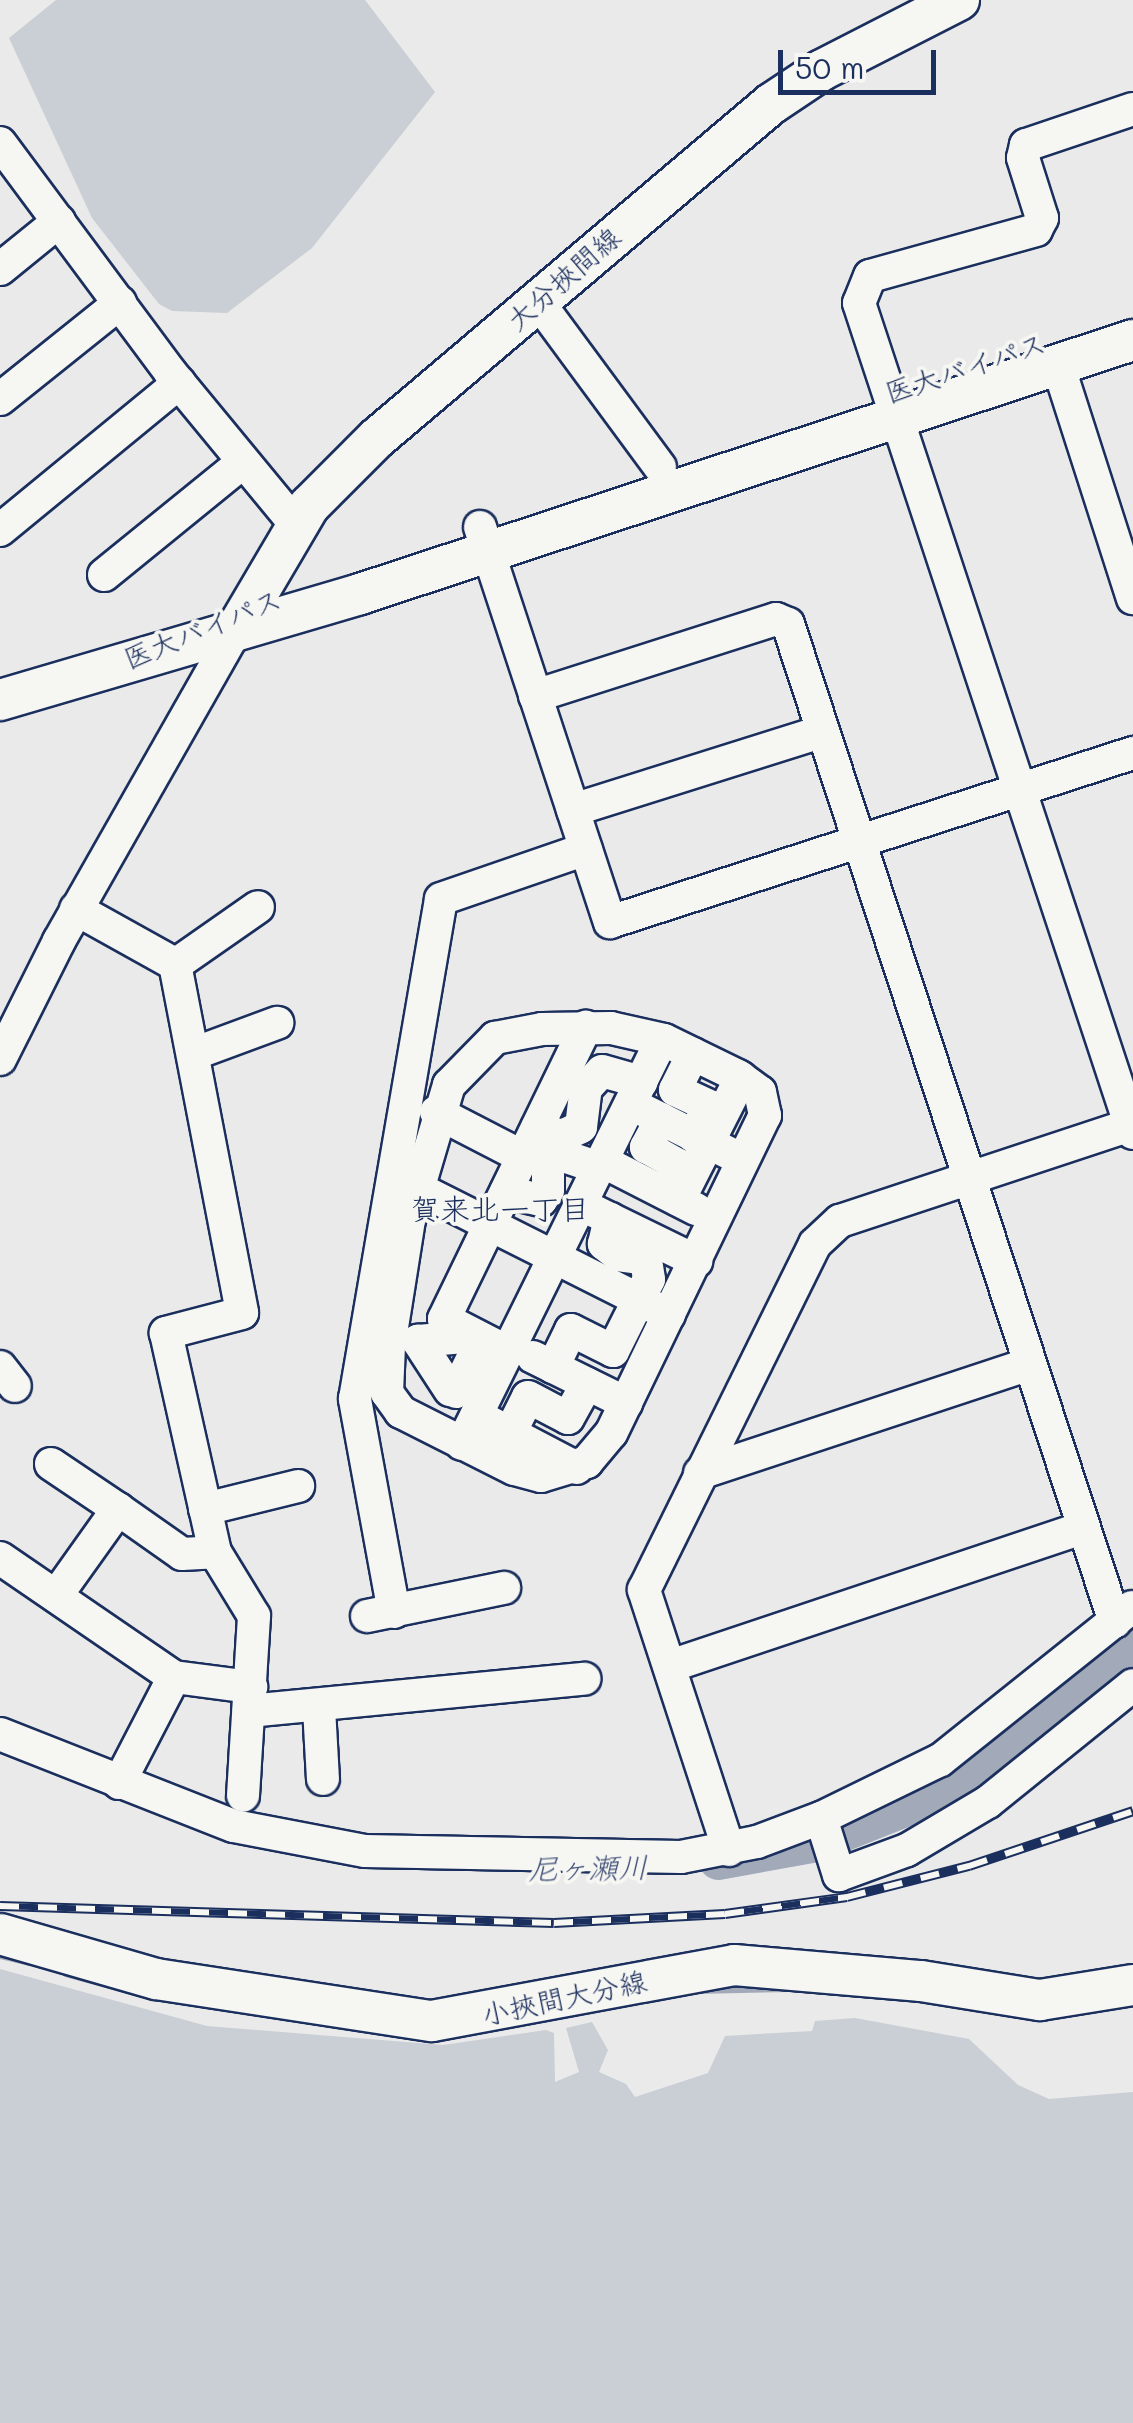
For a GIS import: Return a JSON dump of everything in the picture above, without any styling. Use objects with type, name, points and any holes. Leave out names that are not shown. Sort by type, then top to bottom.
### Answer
[{"type":"main road","name":"大分挾間線","points":[[242,619],[296,525],[340,471],[536,299],[797,86],[958,0]]},
{"type":"main road","name":"医大バイパス","points":[[0,700],[892,405],[1133,312]]},
{"type":"main road","name":"医大バイパス","points":[[484,540],[660,468],[1058,365],[1133,340]]},
{"type":"main road","name":"小挾間大分線","points":[[0,1934],[156,1979],[432,2022],[747,1964],[1040,2000],[1133,1985]]},
{"type":"street","points":[[729,1850],[644,1590],[819,1238],[840,1221],[1132,1128],[859,303],[870,276],[1036,230],[1042,218],[1023,158],[1026,145],[1133,109]]},
{"type":"street","points":[[0,143],[179,383],[296,525]]},
{"type":"street","points":[[0,269],[59,221]]},
{"type":"street","points":[[536,299],[660,468]]},
{"type":"street","points":[[0,399],[120,303]]},
{"type":"street","points":[[1058,365],[1131,582]]},
{"type":"street","points":[[0,530],[179,383]]},
{"type":"street","points":[[104,574],[244,462]]},
{"type":"street","points":[[484,540],[610,922],[1133,753]]},
{"type":"street","points":[[0,1059],[76,909],[242,619]]},
{"type":"street","points":[[0,1734],[234,1826],[365,1851],[653,1859],[729,1850],[823,1825],[940,1760],[1124,1614],[1083,1528],[788,624],[776,619],[535,696]]},
{"type":"street","points":[[573,810],[822,731]]},
{"type":"street","points":[[504,1588],[381,1614],[355,1399],[441,898],[586,849]]},
{"type":"street","points":[[175,965],[258,907]]},
{"type":"street","points":[[76,909],[175,965],[242,1313],[166,1333],[215,1552],[252,1606],[243,1796]]},
{"type":"street","points":[[193,1054],[276,1023]]},
{"type":"street","points":[[586,1027],[444,1319],[626,1403]]},
{"type":"street","points":[[465,1409],[395,1406],[387,1393],[388,1358],[417,1188],[436,1112],[469,1059],[495,1038],[586,1027],[662,1040],[757,1087],[765,1106],[746,1162],[716,1220],[681,1254]]},
{"type":"street","points":[[633,1177],[626,1203],[640,1214],[668,1218],[681,1254],[669,1315],[598,1452],[577,1468],[558,1475],[526,1473],[465,1409],[418,1341],[511,1350],[565,1308],[598,1324],[628,1294],[650,1264],[607,1248],[596,1212],[601,1164],[662,1040]]},
{"type":"street","points":[[693,1054],[675,1090],[709,1106],[701,1139]]},
{"type":"street","points":[[436,1112],[530,1142],[562,1136],[576,1131],[586,1115],[586,1088],[602,1072],[636,1092],[661,1119],[746,1162]]},
{"type":"street","points":[[672,1197],[701,1139],[741,1078]]},
{"type":"street","points":[[661,1119],[646,1147],[680,1164],[672,1197]]},
{"type":"street","points":[[506,1192],[541,1200],[549,1186],[548,1166],[558,1154],[601,1164],[633,1177],[716,1220]]},
{"type":"street","points":[[417,1188],[669,1315]]},
{"type":"street","points":[[596,1212],[681,1254]]},
{"type":"street","points":[[465,1409],[511,1350],[556,1258],[596,1212]]},
{"type":"street","points":[[388,1358],[465,1409],[577,1468]]},
{"type":"street","points":[[700,1473],[1029,1364]]},
{"type":"street","points":[[510,1433],[528,1397],[568,1418],[586,1384]]},
{"type":"street","points":[[51,1464],[182,1554],[215,1552]]},
{"type":"street","points":[[205,1508],[298,1486]]},
{"type":"street","points":[[56,1596],[118,1508]]},
{"type":"street","points":[[670,1666],[1083,1528]]},
{"type":"street","points":[[0,1558],[174,1678],[250,1699],[318,1708],[584,1679]]},
{"type":"street","points":[[120,1783],[174,1678]]},
{"type":"street","points":[[823,1825],[840,1875],[890,1856],[962,1818],[1020,1780],[1133,1685]]},
{"type":"street","points":[[318,1708],[323,1779]]},
{"type":"shaded area","points":[[56,0],[365,0],[435,92],[312,248],[227,313],[172,311],[159,304],[92,218],[9,38]]},
{"type":"shaded area","points":[[0,1969],[207,2026],[443,2045],[546,2030],[554,2033],[555,2082],[579,2072],[566,2028],[592,2022],[608,2050],[599,2072],[626,2084],[635,2097],[708,2073],[725,2036],[812,2031],[815,2021],[855,2018],[969,2039],[1018,2085],[1049,2099],[1133,2092],[1133,2423],[0,2423]]},
{"type":"waterway","name":"尼ヶ瀬川","points":[[718,1861],[817,1843],[925,1800],[1018,1739],[1133,1645]]},
{"type":"waterway","points":[[0,1956],[30,1963]]},
{"type":"waterway","points":[[66,1974],[150,1997]]},
{"type":"waterway","points":[[695,1991],[788,1989]]},
{"type":"railway","points":[[0,1906],[554,1923],[725,1914],[847,1897],[969,1866],[1133,1811]]},
{"type":"district","name":"賀来北一丁目","points":[[500,1208]]}]
